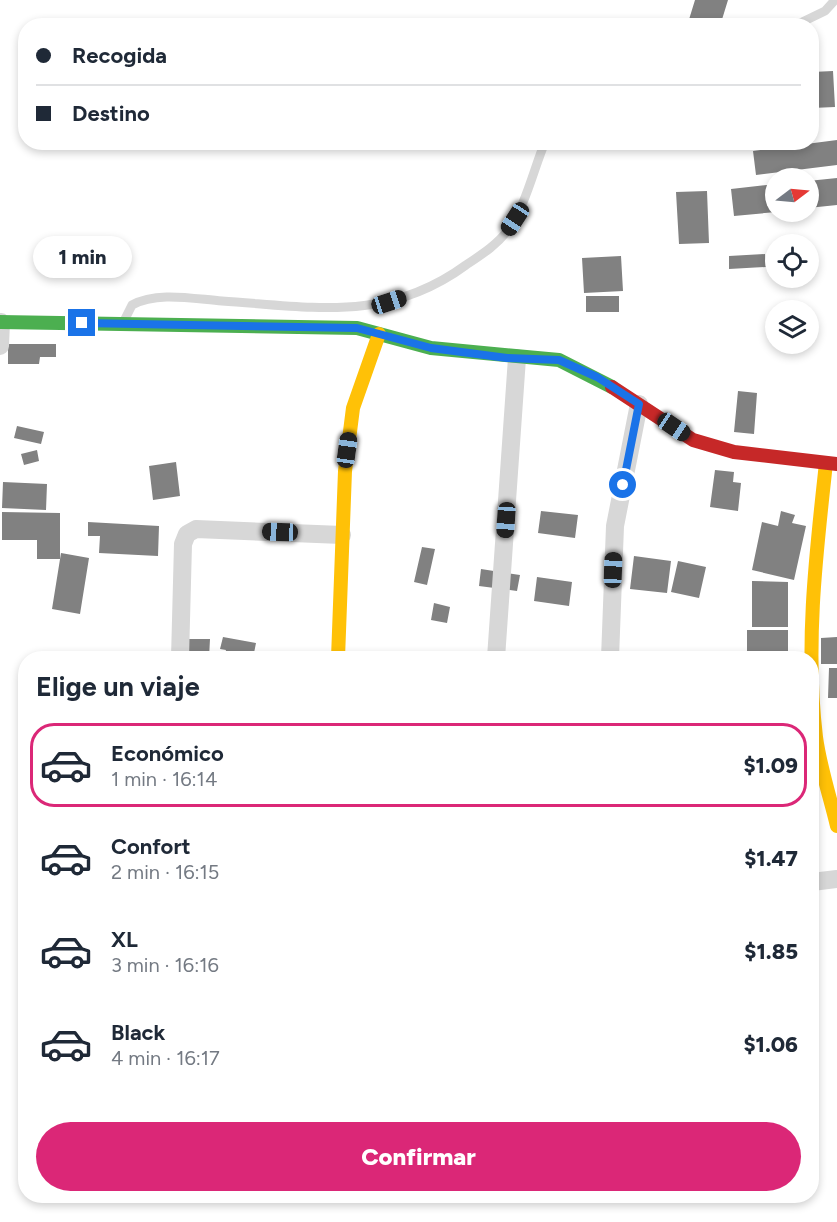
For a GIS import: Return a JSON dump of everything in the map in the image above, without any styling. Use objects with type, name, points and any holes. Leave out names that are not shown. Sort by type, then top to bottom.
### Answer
[{"type":"street","points":[[0,346],[0,322],[357,328],[431,348],[517,358],[559,360],[597,377],[693,440],[734,452],[832,463],[812,611],[813,651]]},
{"type":"street","points":[[338,651],[345,471],[353,408],[379,334]]},
{"type":"street","points":[[496,651],[517,358]]},
{"type":"street","points":[[610,651],[615,526],[639,404]]},
{"type":"street","points":[[180,651],[183,544],[187,534],[196,529],[342,535]]},
{"type":"street","points":[[819,750],[837,826]]},
{"type":"street","points":[[819,881],[837,879]]},
{"type":"lane","points":[[811,18],[825,11],[835,0]]},
{"type":"lane","points":[[123,323],[132,305],[146,299],[175,298],[345,309],[378,305],[413,294],[462,269],[507,232],[522,204],[542,150]]},
{"type":"building","points":[[695,0],[728,0],[722,18],[689,18]]},
{"type":"building","points":[[833,71],[835,107],[819,108],[819,72]]},
{"type":"building","points":[[837,140],[837,165],[813,168],[765,168],[765,174],[756,175],[753,151],[819,150],[819,142]]},
{"type":"building","points":[[837,178],[837,205],[819,207],[819,180]]},
{"type":"building","points":[[765,185],[765,213],[734,216],[731,189]]},
{"type":"building","points":[[707,191],[709,243],[679,244],[676,192]]},
{"type":"building","points":[[765,254],[765,267],[729,269],[729,256]]},
{"type":"building","points":[[621,256],[623,291],[584,293],[582,258]]},
{"type":"building","points":[[586,296],[619,296],[619,312],[586,312]]},
{"type":"building","points":[[8,344],[56,344],[56,357],[40,357],[39,364],[8,364]]},
{"type":"building","points":[[738,391],[757,393],[754,434],[734,432]]},
{"type":"building","points":[[17,426],[44,432],[41,444],[14,438]]},
{"type":"building","points":[[37,450],[39,461],[24,465],[21,454]]},
{"type":"building","points":[[176,462],[180,496],[153,500],[149,466]]},
{"type":"building","points":[[715,470],[734,472],[733,482],[741,483],[738,511],[710,507]]},
{"type":"building","points":[[3,482],[47,484],[46,510],[2,508]]},
{"type":"building","points":[[541,511],[578,515],[575,538],[538,533]]},
{"type":"building","points":[[781,511],[795,515],[792,523],[806,526],[794,580],[752,570],[762,522],[778,526]]},
{"type":"building","points":[[2,512],[60,513],[60,559],[37,559],[37,540],[2,540]]},
{"type":"building","points":[[88,522],[159,526],[158,556],[99,553],[100,536],[88,536]]},
{"type":"building","points":[[422,547],[435,549],[427,585],[414,582]]},
{"type":"building","points":[[61,553],[89,558],[80,614],[52,609]]},
{"type":"building","points":[[634,556],[671,561],[667,593],[630,589]]},
{"type":"building","points":[[678,561],[706,567],[699,598],[671,592]]},
{"type":"building","points":[[481,569],[520,575],[517,591],[479,586]]},
{"type":"building","points":[[537,577],[572,582],[569,606],[534,601]]},
{"type":"building","points":[[752,581],[788,582],[788,627],[752,627]]},
{"type":"building","points":[[434,603],[450,607],[447,623],[431,620]]},
{"type":"building","points":[[747,630],[788,630],[788,651],[747,651]]},
{"type":"building","points":[[223,637],[256,643],[254,651],[220,649]]},
{"type":"building","points":[[837,637],[837,664],[821,664],[821,638]]},
{"type":"building","points":[[189,639],[210,639],[209,651],[189,651]]},
{"type":"building","points":[[829,668],[837,668],[837,698],[828,698]]},
{"type":"traffic: fast","points":[[0,322],[357,328],[431,348],[559,360],[612,387]]},
{"type":"traffic: slow","points":[[338,651],[345,471],[353,408],[379,334]]},
{"type":"traffic: slow","points":[[812,651],[813,600],[826,463]]},
{"type":"traffic: slow","points":[[819,753],[837,826]]},
{"type":"traffic: jam","points":[[612,387],[693,440],[734,452],[837,464]]},
{"type":"route","points":[[82,323],[357,328],[431,348],[507,358],[559,360],[597,377],[639,404],[623,485]]}]
